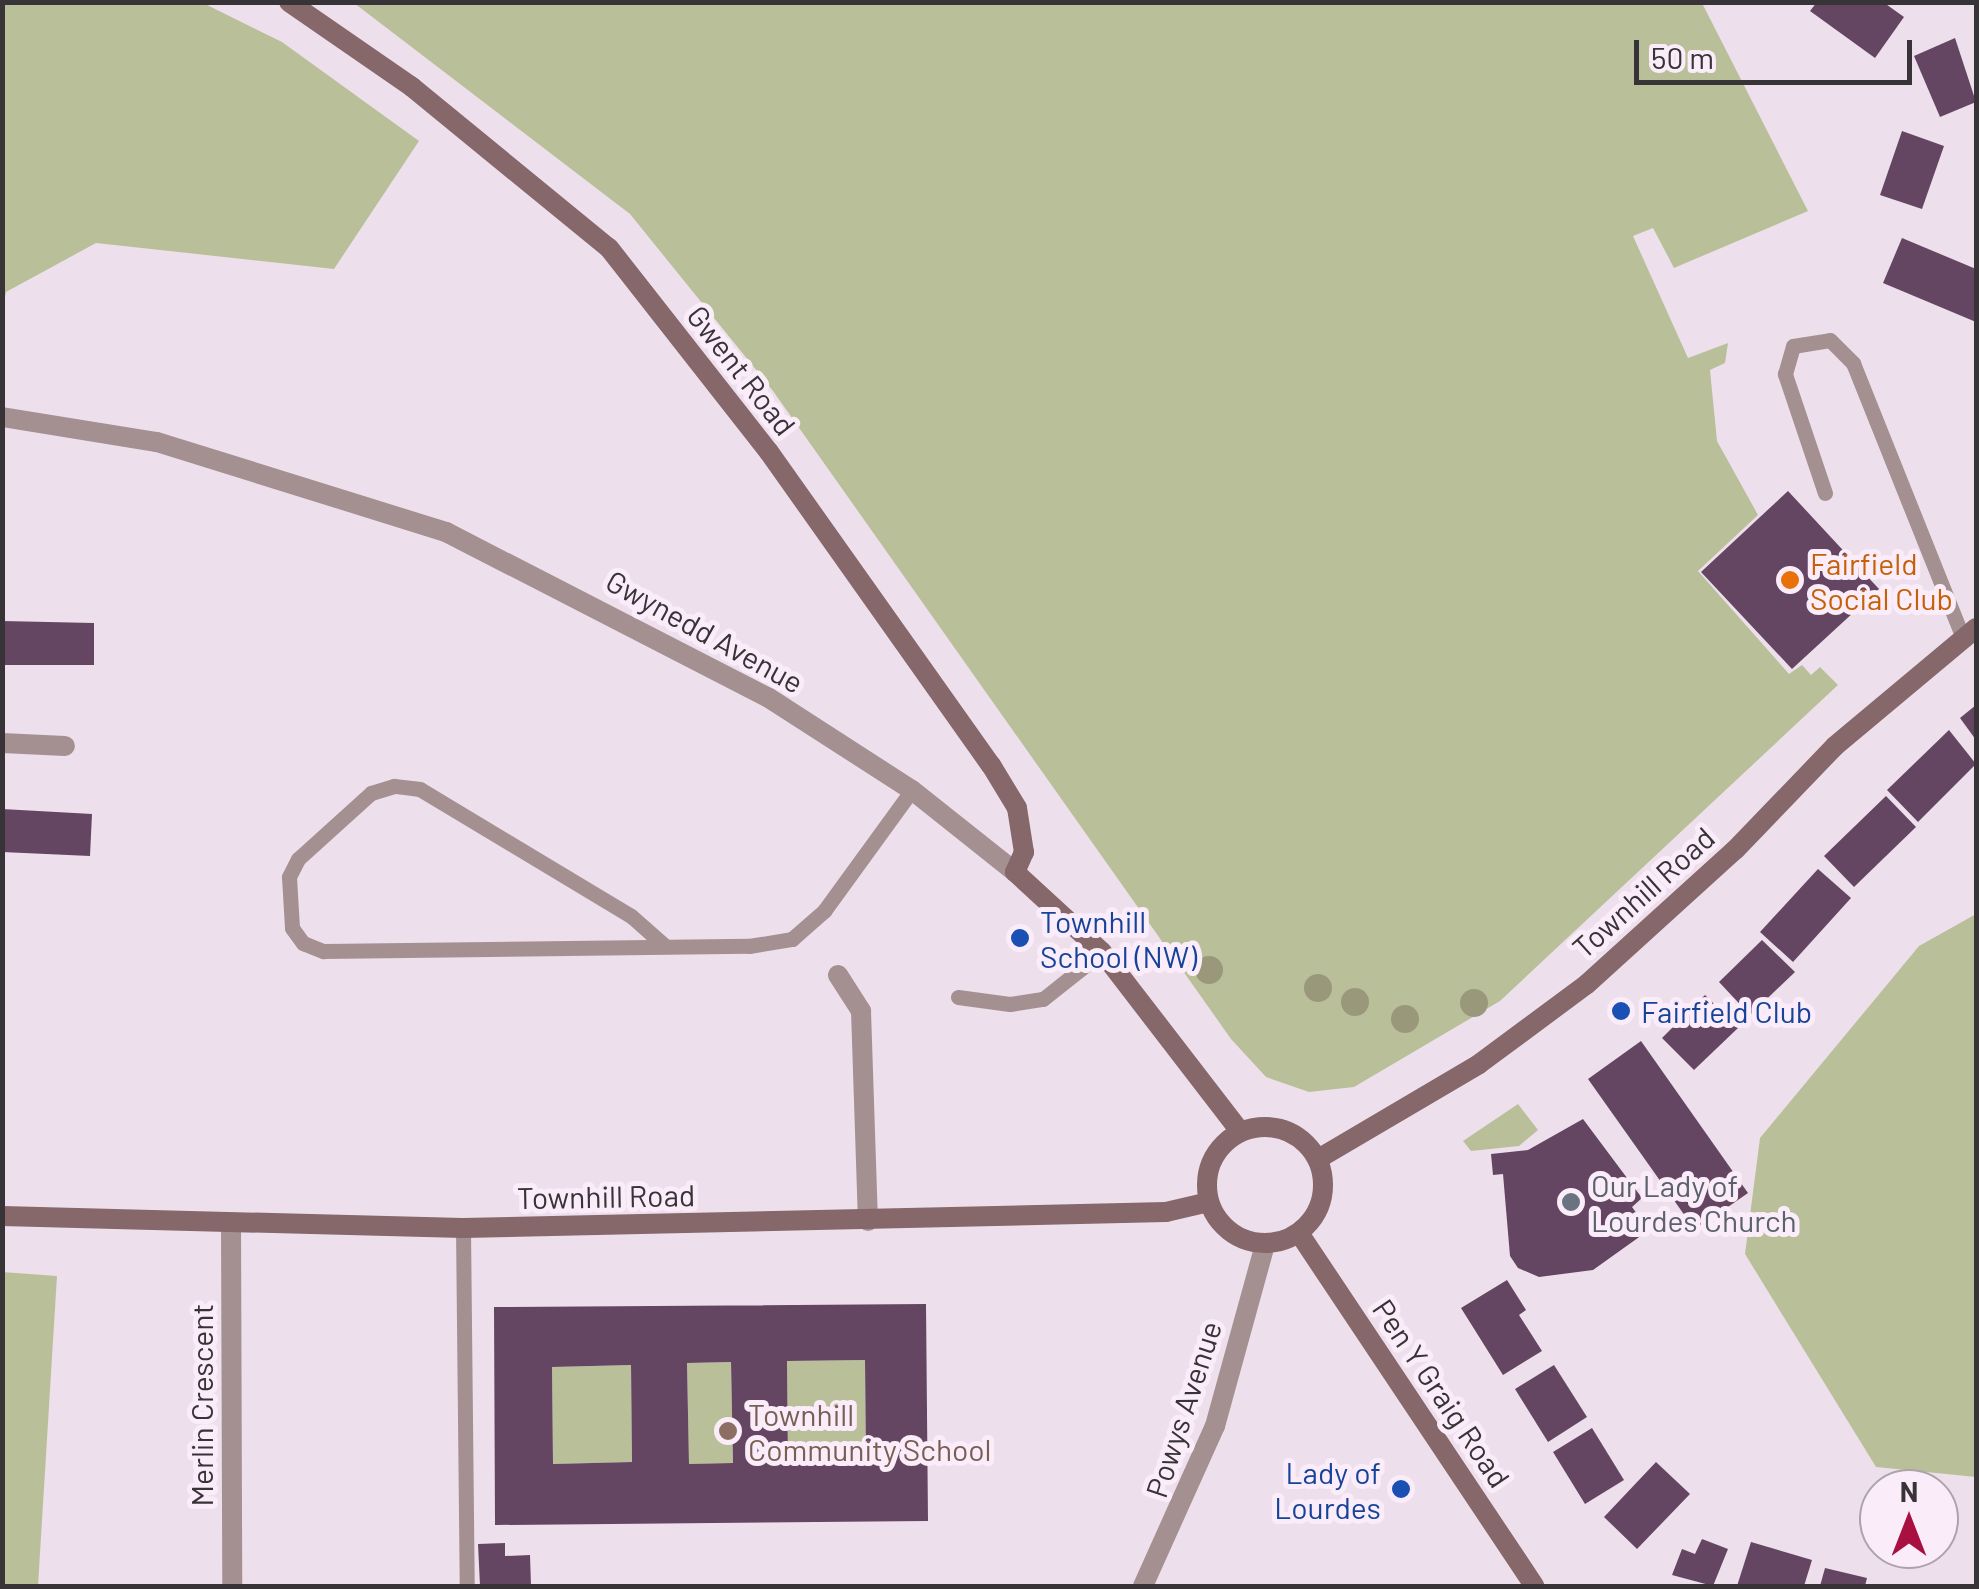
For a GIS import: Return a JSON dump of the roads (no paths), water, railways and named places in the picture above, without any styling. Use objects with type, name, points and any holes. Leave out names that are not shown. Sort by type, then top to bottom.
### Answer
[{"type":"street","name":"Gwent Road","points":[[289,2],[412,86],[609,248],[768,452],[991,766],[1017,808],[1024,852],[1015,872]]},
{"type":"street","name":"Gwynedd Avenue","points":[[2,416],[157,442],[446,532],[734,678],[912,790],[1015,872],[1102,952],[1240,1132]]},
{"type":"street","name":"Townhill Road","points":[[1318,1159],[1479,1064],[1587,984],[1735,850],[1835,746],[1969,632]]},
{"type":"street","points":[[2,743],[65,746]]},
{"type":"street","points":[[838,975],[861,1011],[868,1221]]},
{"type":"street","points":[[1284,1130],[1318,1159],[1321,1202],[1299,1233],[1265,1244],[1229,1232],[1209,1202],[1211,1161],[1240,1132],[1284,1130]]},
{"type":"street","name":"Townhill Road","points":[[2,1216],[463,1228],[1166,1212],[1209,1202]]},
{"type":"street","name":"Merlin Crescent","points":[[231,1224],[232,1586]]},
{"type":"street","name":"Pen Y Graig Road","points":[[1299,1233],[1534,1586]]},
{"type":"street","name":"Powys Avenue","points":[[1143,1586],[1215,1426],[1265,1244]]},
{"type":"lane","points":[[1825,493],[1784,374],[1793,346],[1830,340],[1853,363],[1969,632]]},
{"type":"lane","points":[[665,946],[631,916],[420,789],[394,786],[371,793],[298,859],[289,877],[292,928],[303,943],[323,951],[665,946],[792,939],[824,911],[912,790]]},
{"type":"lane","points":[[958,997],[1010,1004],[1043,999],[1102,952]]},
{"type":"lane","points":[[463,1228],[467,1586]]},
{"type":"place","name":"Fairfield Social Club","points":[[1790,580]]},
{"type":"place","name":"Townhill School (NW)","points":[[1020,938]]},
{"type":"place","name":"Fairfield Club","points":[[1621,1011]]},
{"type":"place","name":"Our Lady of Lourdes Church","points":[[1571,1202]]},
{"type":"place","name":"Townhill Community School","points":[[728,1431]]},
{"type":"place","name":"Lady of Lourdes","points":[[1401,1489]]}]
